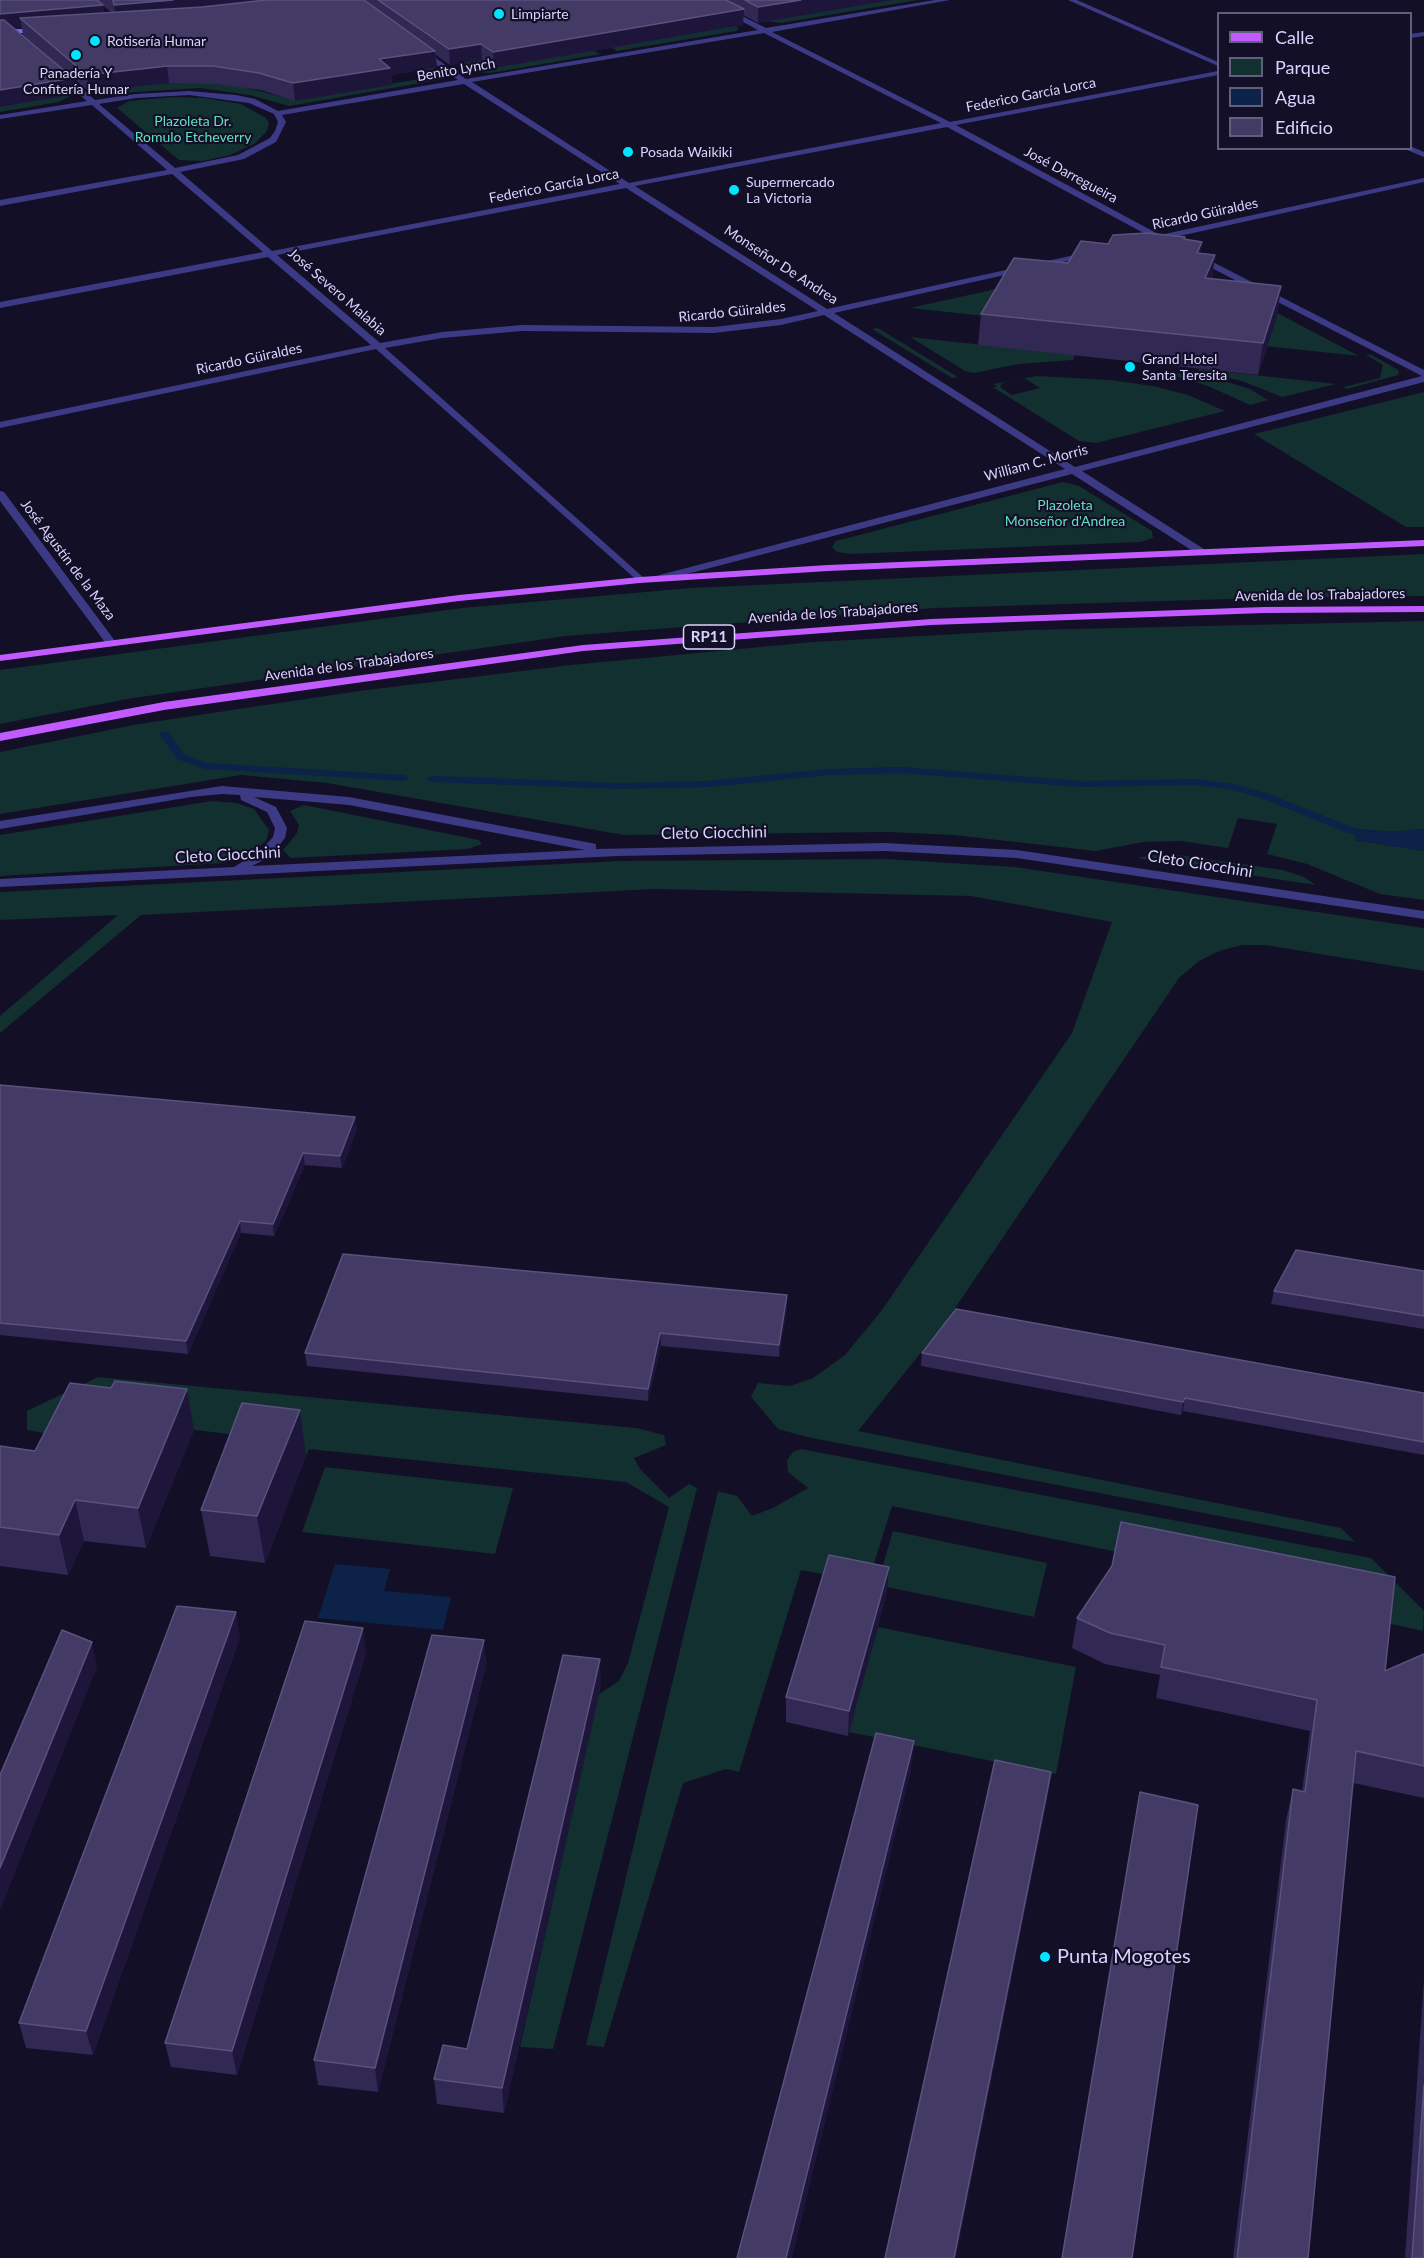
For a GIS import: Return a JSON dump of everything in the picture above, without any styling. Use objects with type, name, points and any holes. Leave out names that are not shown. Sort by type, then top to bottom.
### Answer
[{"type":"main road","points":[[0,25],[50,26],[0,32]]},
{"type":"main road","points":[[0,658],[459,598],[640,580],[828,568],[1424,543]]},
{"type":"main road","name":"Avenida de los Trabajadores","points":[[0,737],[176,705],[606,646],[943,621],[1264,610],[1424,609]]},
{"type":"street","name":"José Darregueira","points":[[705,0],[948,124],[1170,243]]},
{"type":"street","name":"Benito Lynch","points":[[277,113],[947,0]]},
{"type":"street","points":[[1071,0],[1217,64]]},
{"type":"street","points":[[11,32],[20,39]]},
{"type":"street","name":"Monseñor De Andrea","points":[[411,43],[466,82],[1074,468],[1203,553]]},
{"type":"street","name":"José Severo Malabia","points":[[56,70],[378,346],[640,580]]},
{"type":"street","name":"Federico García Lorca","points":[[0,306],[1217,73]]},
{"type":"street","points":[[0,117],[91,101],[163,94],[215,94],[252,101],[277,113],[282,122],[279,131],[260,149],[213,164],[0,203]]},
{"type":"street","name":"Ricardo Güiraldes","points":[[1137,242],[1424,180]]},
{"type":"street","name":"Ricardo Güiraldes","points":[[0,425],[378,346],[472,332],[522,328],[714,330],[781,322],[1102,250]]},
{"type":"street","points":[[1191,254],[1424,374]]},
{"type":"street","name":"William C. Morris","points":[[656,579],[1074,468],[1424,379]]},
{"type":"street","name":"José Agustín de la Maza","points":[[0,494],[111,643]]},
{"type":"street","points":[[222,790],[262,803],[278,818],[281,828],[279,838],[266,853],[232,871]]},
{"type":"street","points":[[0,825],[191,793],[222,790],[349,801],[617,852]]},
{"type":"street","name":"Cleto Ciocchini","points":[[0,883],[617,852],[884,847],[1006,854],[1424,915]]},
{"type":"green space","points":[[441,0],[601,54],[491,73],[475,72],[380,12]]},
{"type":"green space","points":[[691,0],[739,28],[736,31],[617,51],[612,48]]},
{"type":"green space","points":[[893,0],[918,0],[781,23],[758,20]]},
{"type":"green space","points":[[354,13],[444,75],[444,79],[289,106],[250,95],[200,88],[102,94],[94,92],[32,39]],"holes":[[[343,15],[431,77],[295,100],[239,86],[192,82],[156,84]]]},
{"type":"green space","points":[[35,63],[70,96],[59,102],[0,112],[0,107]]},
{"type":"green space","name":"Plazoleta Dr. Romulo Etcheverry","points":[[174,97],[204,98],[241,104],[266,118],[269,123],[267,131],[254,144],[230,155],[203,161],[179,160],[117,108],[129,101]]},
{"type":"green space","points":[[1078,271],[1051,323],[910,308]]},
{"type":"green space","points":[[1264,306],[1359,356],[1218,341],[1273,330],[1277,317]]},
{"type":"green space","points":[[878,328],[958,377],[952,378],[872,329]]},
{"type":"green space","points":[[910,337],[1075,355],[1073,360],[1018,364],[974,373],[965,371]]},
{"type":"green space","points":[[1370,354],[1399,371],[1398,375],[1347,389],[1343,387],[1380,378],[1383,365],[1366,355]]},
{"type":"green space","points":[[1199,369],[1336,384],[1282,397],[1242,381],[1199,371]]},
{"type":"green space","points":[[1171,372],[1227,382],[1250,389],[1268,400],[1250,405],[1208,386],[1172,375]]},
{"type":"green space","points":[[1037,376],[1110,380],[1153,386],[1188,395],[1225,411],[1096,443],[1079,441],[994,388],[997,386],[993,384],[1016,380],[1002,383],[1000,387],[1012,395],[1040,388],[1024,378]]},
{"type":"green space","points":[[1424,392],[1424,527],[1406,527],[1254,434]]},
{"type":"green space","name":"Plazoleta Monseñor d'Andrea","points":[[1063,482],[1079,486],[1152,531],[1153,538],[1140,542],[850,554],[837,552],[832,547],[836,541]]},
{"type":"green space","points":[[1424,554],[1424,596],[1263,598],[935,608],[566,636],[127,699],[0,724],[0,670],[462,608],[691,588]]},
{"type":"green space","points":[[1424,621],[1424,829],[1392,832],[1357,829],[1355,840],[1424,851],[1424,900],[1380,894],[1307,864],[1267,854],[1277,824],[1238,818],[1228,848],[1181,841],[1143,842],[1096,851],[953,835],[888,832],[624,835],[327,783],[241,775],[0,814],[0,752],[139,724],[359,691],[571,665],[813,642],[1029,630]]},
{"type":"green space","points":[[212,801],[236,803],[254,809],[269,830],[266,841],[250,854],[225,863],[0,876],[0,835]]},
{"type":"green space","points":[[304,805],[479,840],[482,844],[468,849],[291,858],[283,850],[297,833],[299,825],[290,811]]},
{"type":"green space","points":[[1153,855],[1179,855],[1283,870],[1304,877],[1316,885],[1137,858]]},
{"type":"green space","points":[[887,859],[1015,867],[1424,928],[1424,971],[1265,945],[1242,945],[1219,951],[1199,961],[1179,978],[947,1320],[858,1431],[1341,1528],[1355,1542],[807,1437],[778,1429],[751,1397],[758,1383],[790,1386],[813,1378],[845,1355],[882,1310],[1072,1033],[1112,922],[971,896],[655,889],[141,915],[0,1033],[0,1016],[118,915],[0,920],[0,892],[620,861]]},
{"type":"green space","points":[[98,1377],[636,1428],[664,1435],[666,1445],[634,1458],[640,1469],[669,1498],[689,1484],[697,1488],[553,2049],[520,2047],[599,1694],[619,1681],[628,1663],[669,1507],[626,1482],[309,1449],[306,1456],[265,1451],[269,1439],[123,1421],[72,1438],[27,1430],[27,1411]]},
{"type":"green space","points":[[801,1449],[1371,1558],[1424,1611],[1423,1631],[1386,1623],[1387,1607],[892,1506],[868,1583],[801,1570],[739,1772],[726,1769],[683,1783],[604,2047],[586,2045],[718,1491],[737,1496],[752,1516],[773,1508],[808,1488],[788,1472],[787,1461],[793,1452]]},
{"type":"green space","points":[[325,1467],[513,1488],[495,1554],[302,1532]]},
{"type":"green space","points":[[893,1531],[1047,1563],[1034,1617],[877,1585]]},
{"type":"green space","points":[[878,1627],[1076,1667],[1056,1774],[849,1732]]},
{"type":"water","points":[[1357,829],[1392,832],[1424,829],[1424,851],[1355,840]]},
{"type":"water","points":[[335,1564],[390,1569],[384,1591],[451,1597],[443,1630],[318,1618]]},
{"type":"building","points":[[0,0],[97,0],[103,5],[0,14]]},
{"type":"building","points":[[113,0],[173,0],[114,5]]},
{"type":"building","points":[[266,0],[364,0],[435,51],[379,59],[390,68],[293,83],[259,73],[213,66],[167,66],[87,75],[20,18],[202,7]]},
{"type":"building","points":[[378,0],[726,0],[744,9],[493,52],[481,44],[449,49]]},
{"type":"building","points":[[745,0],[801,0],[758,7]]},
{"type":"building","points":[[0,20],[4,20],[73,78],[0,90]]},
{"type":"building","points":[[1147,233],[1185,237],[1184,239],[1202,242],[1197,253],[1215,255],[1205,278],[1281,286],[1263,343],[981,314],[1014,258],[1068,263],[1081,241],[1108,244],[1113,235]]},
{"type":"building","points":[[0,1085],[355,1117],[340,1156],[303,1153],[273,1224],[240,1221],[186,1341],[0,1323]]},
{"type":"building","points":[[1296,1250],[1424,1271],[1424,1316],[1274,1291]]},
{"type":"building","points":[[343,1254],[787,1295],[779,1345],[660,1333],[648,1389],[305,1353]]},
{"type":"building","points":[[956,1309],[1424,1393],[1424,1442],[1185,1398],[1183,1402],[922,1353]]},
{"type":"building","points":[[115,1381],[187,1389],[138,1508],[75,1500],[59,1535],[0,1527],[0,1446],[35,1451],[70,1383],[111,1388]]},
{"type":"building","points":[[242,1403],[300,1410],[257,1516],[201,1510]]},
{"type":"building","points":[[1121,1522],[1395,1577],[1385,1671],[1424,1654],[1424,1766],[1356,1751],[1308,2258],[1237,2258],[1293,1789],[1305,1792],[1317,1700],[1161,1667],[1165,1645],[1110,1633],[1077,1618],[1112,1566]]},
{"type":"building","points":[[829,1555],[889,1567],[849,1711],[786,1697]]},
{"type":"building","points":[[177,1606],[236,1612],[86,2031],[19,2023]]},
{"type":"building","points":[[305,1621],[363,1628],[232,2051],[165,2043]]},
{"type":"building","points":[[62,1630],[92,1642],[0,1868],[0,1775]]},
{"type":"building","points":[[432,1635],[484,1640],[375,2068],[314,2060]]},
{"type":"building","points":[[563,1655],[600,1659],[502,2088],[434,2079],[443,2045],[467,2049]]},
{"type":"building","points":[[876,1733],[914,1741],[786,2258],[737,2258]]},
{"type":"building","points":[[995,1760],[1051,1772],[954,2258],[885,2258]]},
{"type":"building","points":[[1140,1792],[1198,1805],[1132,2258],[1062,2258]]},
{"type":"building","points":[[1424,2085],[1424,2258],[1412,2258]]},
{"type":"waterway","points":[[164,734],[181,757],[205,766],[404,778]]},
{"type":"waterway","points":[[432,779],[620,786],[708,784],[830,772],[901,770],[1081,784],[1197,782],[1234,787],[1265,796],[1349,830],[1374,835]]},
{"type":"place","name":"Limpiarte","points":[[499,14]]},
{"type":"place","name":"Rotisería Humar","points":[[95,41]]},
{"type":"place","name":"Panadería Y Confitería Humar","points":[[76,55]]},
{"type":"place","name":"Posada Waikiki","points":[[628,152]]},
{"type":"place","name":"Supermercado La Victoria","points":[[734,190]]},
{"type":"place","name":"Grand Hotel Santa Teresita","points":[[1130,367]]},
{"type":"place","name":"Punta Mogotes","points":[[1045,1957]]}]
